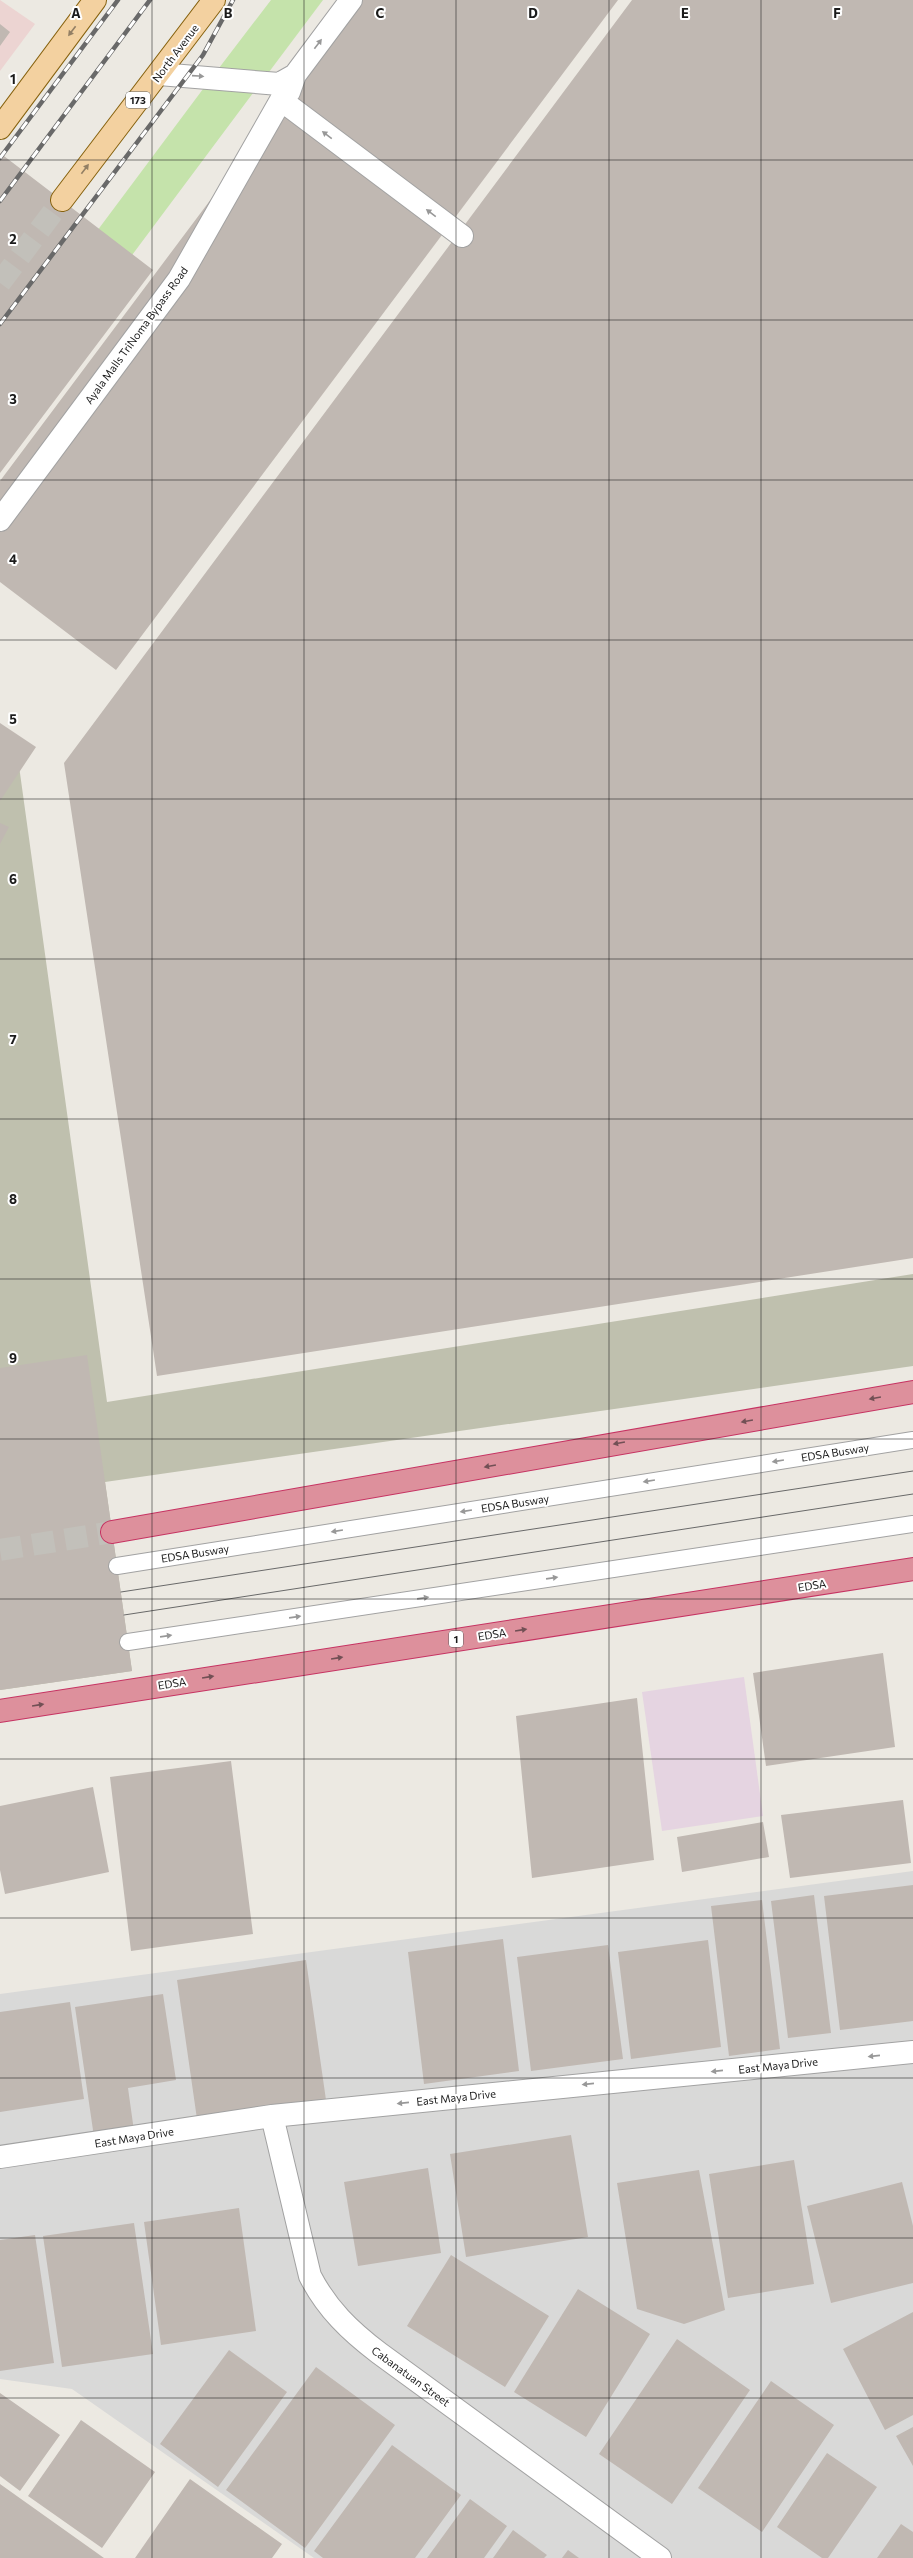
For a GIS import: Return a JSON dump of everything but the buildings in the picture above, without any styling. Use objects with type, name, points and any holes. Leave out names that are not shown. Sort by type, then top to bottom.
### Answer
[{"type":"highway","points":[[112,1532],[913,1392]]},
{"type":"highway","name":"EDSA","points":[[0,1711],[913,1570]]},
{"type":"main road","points":[[0,128],[96,0]]},
{"type":"main road","name":"North Avenue","points":[[62,200],[214,0]]},
{"type":"street","points":[[159,74],[279,84],[295,75],[351,0]]},
{"type":"street","name":"Ayala Malls TriNoma Bypass Road","points":[[0,520],[179,279],[281,100],[289,92],[295,75]]},
{"type":"street","points":[[281,100],[462,236]]},
{"type":"street","name":"East Maya Drive","points":[[0,2157],[272,2116],[913,2052]]},
{"type":"street","name":"Cabanatuan Street","points":[[272,2116],[310,2276],[320,2296],[340,2320],[379,2353],[660,2558]]},
{"type":"lane","name":"EDSA Busway","points":[[117,1566],[913,1440]]},
{"type":"lane","points":[[128,1642],[913,1524]]},
{"type":"shaded area","points":[[0,0],[35,24],[0,71]]},
{"type":"shaded area","points":[[0,753],[19,766],[107,1402],[913,1274],[913,1366],[105,1482],[132,1671],[0,1690]]},
{"type":"shaded area","points":[[744,1677],[763,1816],[662,1831],[642,1692]]},
{"type":"shaded area","points":[[913,1871],[913,2558],[314,2558],[72,2389],[0,2379],[0,1994]]},
{"type":"green space","points":[[271,0],[323,0],[269,72],[219,68]]},
{"type":"green space","points":[[206,85],[256,89],[0,432],[0,361]]},
{"type":"tunnel","points":[[0,283],[62,200]]},
{"type":"tunnel","points":[[0,1550],[112,1532]]},
{"type":"tram line","points":[[121,1592],[913,1471]]},
{"type":"tram line","points":[[124,1615],[913,1494]]},
{"type":"railway","points":[[0,158],[118,0]]},
{"type":"railway","points":[[0,201],[150,0]]},
{"type":"railway","points":[[0,324],[203,55],[233,0]]}]
